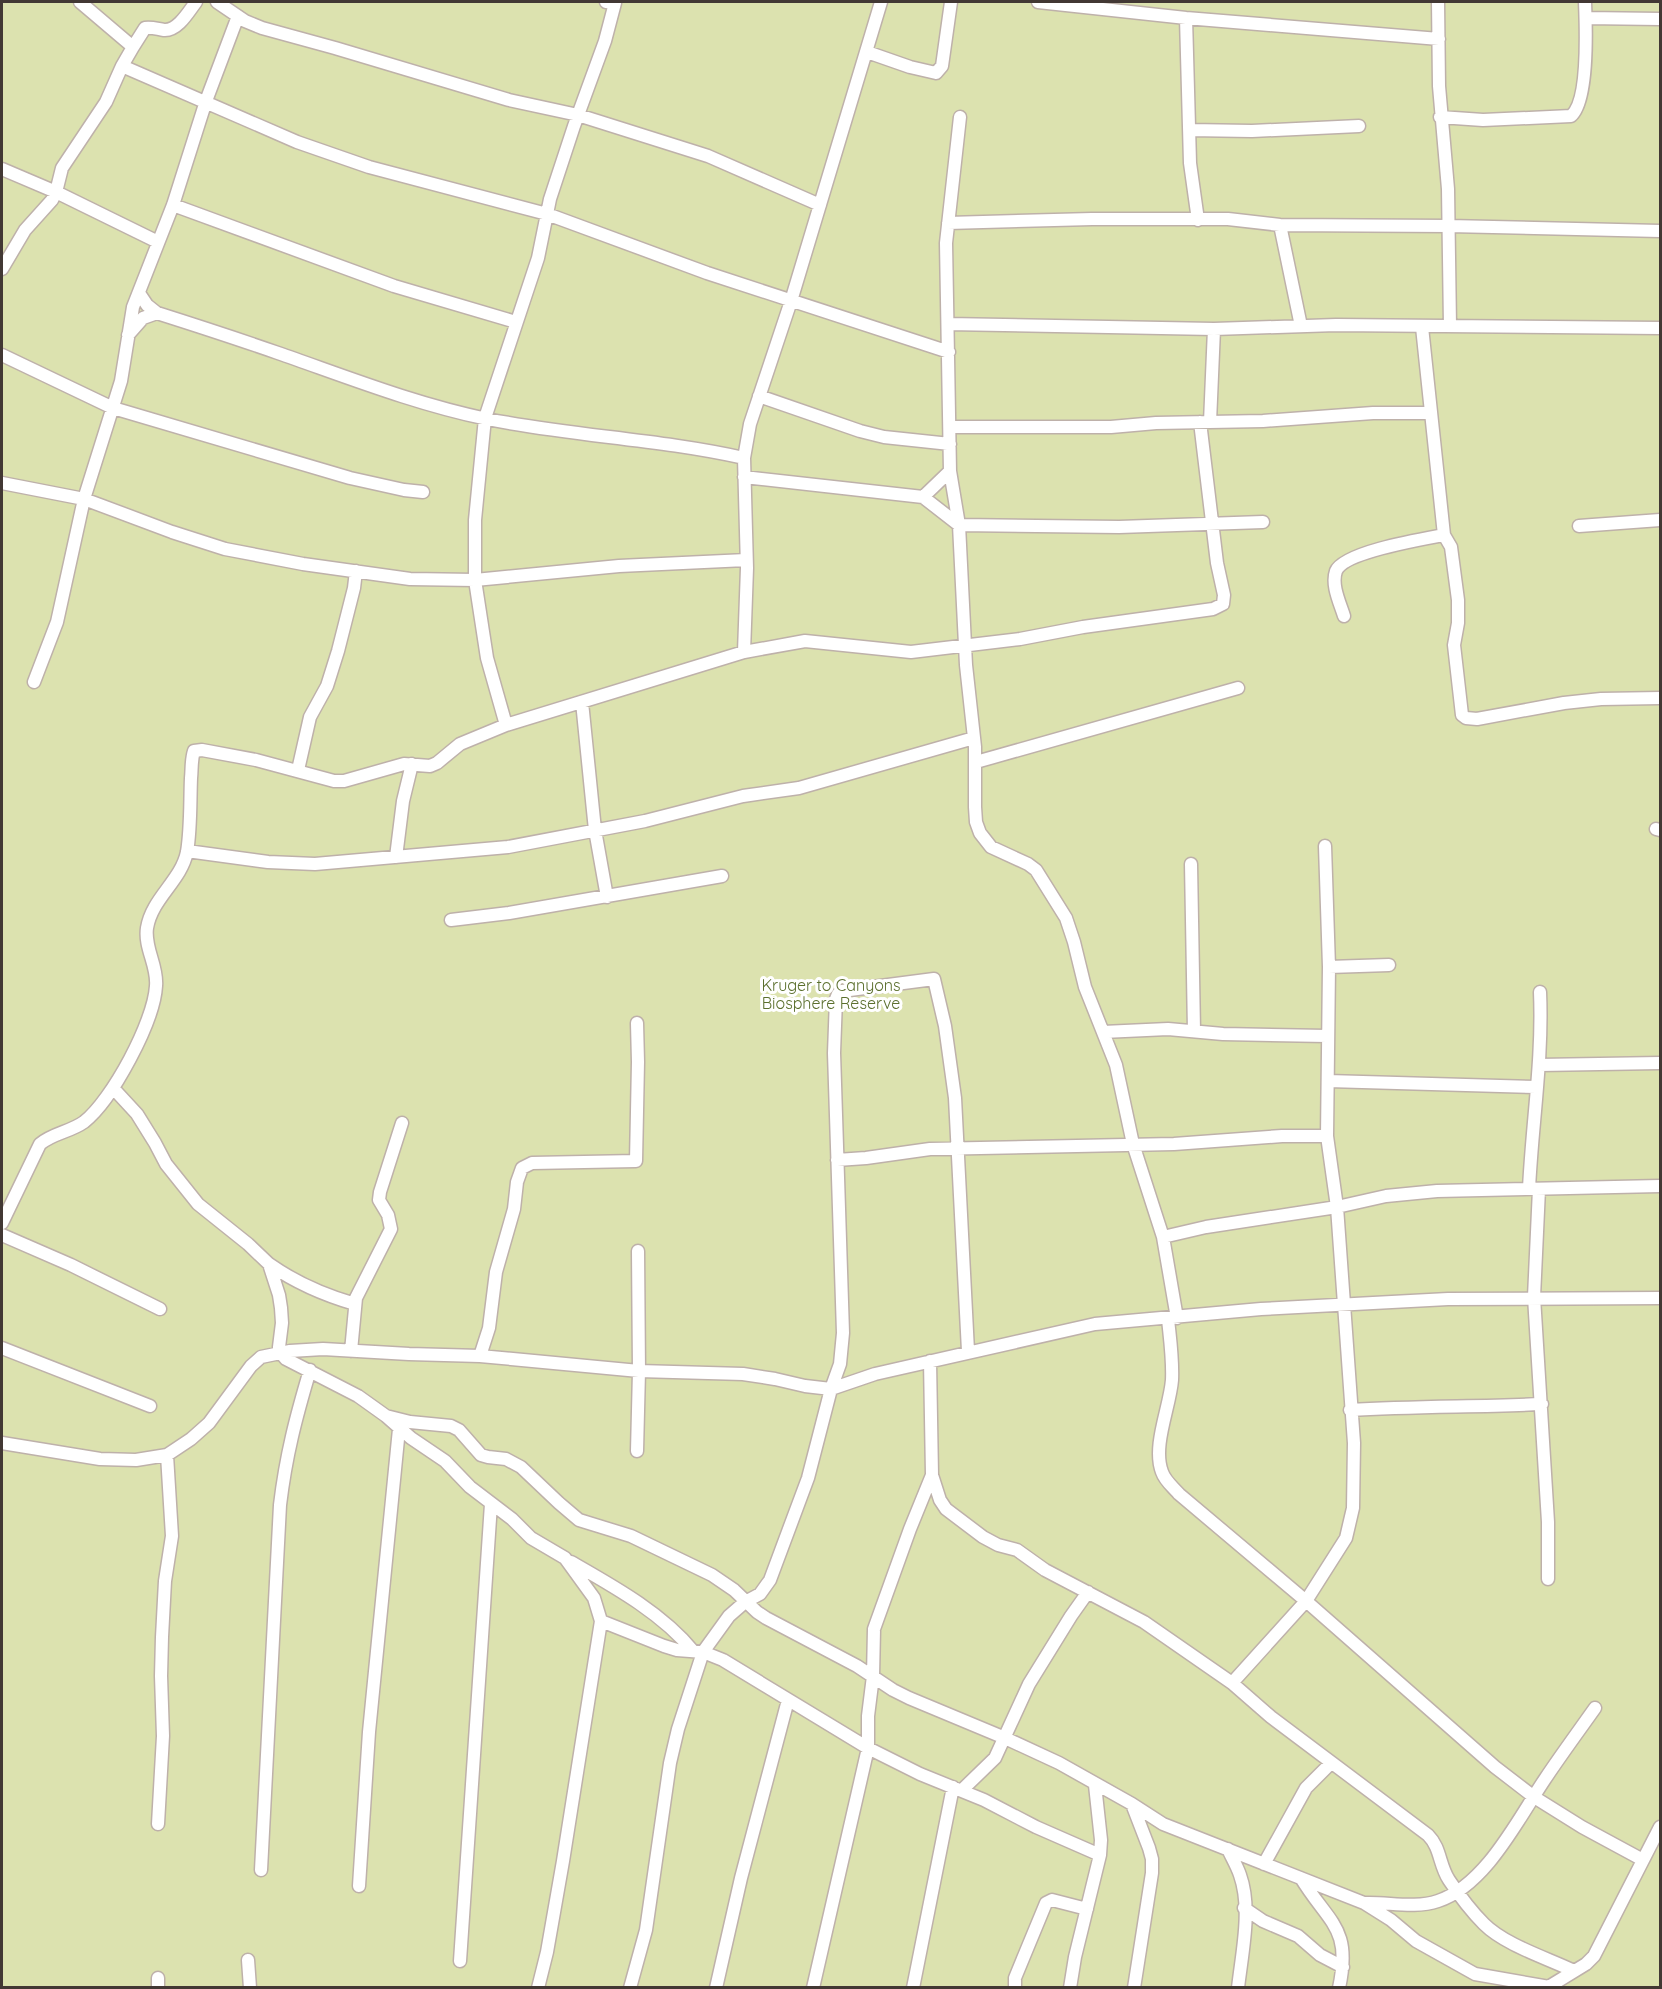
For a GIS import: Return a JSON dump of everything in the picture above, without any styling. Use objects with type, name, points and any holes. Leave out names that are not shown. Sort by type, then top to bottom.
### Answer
[{"type":"street","points":[[80,2],[133,47]]},
{"type":"street","points":[[2,269],[15,244],[47,207],[56,192],[62,168],[106,102],[145,28],[167,30],[174,28],[196,2]]},
{"type":"street","points":[[217,2],[262,28],[508,100],[578,115],[708,156],[820,205]]},
{"type":"street","points":[[506,725],[487,658],[475,580],[475,520],[485,418],[544,239],[547,214],[615,3],[606,2]]},
{"type":"street","points":[[744,652],[746,560],[744,458],[750,424],[791,301],[881,2]]},
{"type":"street","points":[[867,52],[918,70],[936,73],[942,66],[951,2]]},
{"type":"street","points":[[1038,2],[1186,18],[1439,39]]},
{"type":"street","points":[[1438,2],[1440,117],[1446,160],[1449,226],[1450,326]]},
{"type":"street","points":[[1440,117],[1483,120],[1571,116],[1580,105],[1582,93],[1586,54],[1585,2]]},
{"type":"street","points":[[34,682],[57,622],[84,499],[121,381],[130,321],[173,206],[206,101],[238,16]]},
{"type":"street","points":[[1186,18],[1191,173],[1198,220]]},
{"type":"street","points":[[1586,18],[1660,19]]},
{"type":"street","points":[[123,66],[297,142],[369,167],[547,214],[791,301],[948,352]]},
{"type":"street","points":[[960,117],[946,243],[950,471],[958,525],[965,646],[976,762],[975,807],[980,833],[991,847],[1028,864],[1042,877],[1066,918],[1085,987],[1116,1065],[1133,1144],[1163,1237],[1173,1318],[1172,1381],[1161,1443],[1161,1471],[1179,1494],[1306,1600],[1495,1767],[1534,1797],[1582,1827],[1643,1860]]},
{"type":"street","points":[[1189,130],[1359,126]]},
{"type":"street","points":[[2,169],[56,192],[158,242]]},
{"type":"street","points":[[173,206],[394,286],[516,322]]},
{"type":"street","points":[[948,223],[1092,219],[1228,219],[1280,225],[1660,231]]},
{"type":"street","points":[[1280,225],[1301,326]]},
{"type":"street","points":[[139,293],[147,305],[157,313],[277,352],[384,392],[485,418],[574,434],[702,449],[744,458]]},
{"type":"street","points":[[128,335],[143,318],[157,313]]},
{"type":"street","points":[[948,324],[1214,330],[1301,326],[1660,328]]},
{"type":"street","points":[[1422,327],[1444,535],[1451,547],[1458,600],[1458,623],[1454,645],[1460,710],[1464,717],[1476,719],[1564,703],[1601,699],[1660,698]]},
{"type":"street","points":[[2,1223],[40,1144],[48,1137],[75,1128],[86,1120],[113,1088],[146,1024],[157,985],[147,939],[149,923],[154,907],[176,879],[187,851],[194,751],[202,750],[256,760],[318,777],[344,781],[412,764],[430,766],[444,758],[460,744],[506,725],[744,652],[805,641],[910,652],[965,646],[1220,607],[1224,595],[1217,563],[1205,422],[1214,330]]},
{"type":"street","points":[[2,355],[113,408],[350,478],[423,492]]},
{"type":"street","points":[[759,396],[876,435],[950,444]]},
{"type":"street","points":[[950,427],[1111,428],[1373,413],[1430,413]]},
{"type":"street","points":[[923,497],[950,471]]},
{"type":"street","points":[[744,477],[923,497],[958,525],[1119,526],[1263,522]]},
{"type":"street","points":[[2,483],[84,499],[225,549],[410,579],[475,580],[620,566],[746,560]]},
{"type":"street","points":[[1579,526],[1660,520]]},
{"type":"street","points":[[1344,616],[1335,580],[1336,571],[1344,562],[1405,542],[1444,535]]},
{"type":"street","points":[[298,770],[310,717],[327,686],[338,651],[356,571]]},
{"type":"street","points":[[976,762],[1238,688]]},
{"type":"street","points":[[582,702],[595,830],[607,897]]},
{"type":"street","points":[[187,851],[288,864],[508,847],[688,811],[743,796],[799,788],[974,738]]},
{"type":"street","points":[[396,856],[403,801],[412,764]]},
{"type":"street","points":[[1232,1683],[1306,1600],[1346,1538],[1353,1508],[1354,1443],[1337,1207],[1327,1136],[1329,967],[1325,846]]},
{"type":"street","points":[[1191,864],[1194,1031]]},
{"type":"street","points":[[451,920],[509,913],[722,876]]},
{"type":"street","points":[[1329,967],[1389,965]]},
{"type":"street","points":[[630,1988],[646,1930],[670,1763],[698,1652],[729,1616],[766,1588],[808,1479],[831,1389],[840,1364],[843,1333],[834,1053],[835,1009],[838,994],[852,989],[934,979],[952,1069],[968,1351]]},
{"type":"street","points":[[1540,992],[1539,1065],[1536,1087],[1534,1297],[1548,1522],[1548,1579]]},
{"type":"street","points":[[480,1356],[489,1328],[496,1272],[514,1209],[517,1182],[522,1168],[532,1163],[636,1161],[637,1023]]},
{"type":"street","points":[[1103,1032],[1168,1029],[1223,1034],[1327,1036]]},
{"type":"street","points":[[1539,1065],[1660,1063]]},
{"type":"street","points":[[1328,1081],[1536,1087]]},
{"type":"street","points":[[113,1088],[137,1114],[166,1164],[198,1204],[269,1264],[300,1284],[333,1298],[355,1304]]},
{"type":"street","points":[[351,1350],[355,1304],[391,1229],[388,1215],[379,1200],[402,1123]]},
{"type":"street","points":[[837,1160],[866,1158],[913,1150],[1197,1143],[1327,1136]]},
{"type":"street","points":[[1163,1237],[1228,1223],[1337,1207],[1407,1193],[1660,1186]]},
{"type":"street","points":[[2,1235],[71,1265],[160,1309]]},
{"type":"street","points":[[637,1451],[638,1251]]},
{"type":"street","points":[[269,1264],[281,1308],[280,1352]]},
{"type":"street","points":[[2,1443],[100,1459],[136,1460],[167,1455],[191,1439],[209,1423],[250,1366],[261,1357],[280,1352],[323,1349],[480,1356],[639,1371],[743,1374],[831,1389],[875,1374],[968,1351],[1095,1324],[1343,1304],[1534,1297],[1660,1298]]},
{"type":"street","points":[[2,1348],[150,1406]]},
{"type":"street","points":[[280,1352],[292,1362],[358,1396],[386,1416],[399,1429],[445,1461],[470,1487],[512,1519],[531,1538],[617,1590],[654,1616],[698,1652]]},
{"type":"street","points":[[930,1361],[932,1475],[940,1500],[954,1516],[983,1537],[998,1545],[1017,1550],[1045,1570],[1144,1622],[1232,1683],[1271,1717],[1434,1841],[1445,1874],[1490,1929],[1574,1971]]},
{"type":"street","points":[[261,1870],[280,1504],[287,1451],[310,1370]]},
{"type":"street","points":[[1350,1410],[1542,1404]]},
{"type":"street","points":[[386,1416],[416,1423],[450,1426],[459,1430],[481,1455],[488,1458],[506,1459],[521,1467],[579,1520],[631,1536],[712,1575],[734,1590],[766,1618],[826,1648],[909,1698],[1059,1763],[1163,1824],[1364,1903],[1385,1916],[1416,1941],[1475,1974],[1552,1987],[1586,1964],[1594,1956],[1660,1827]]},
{"type":"street","points":[[359,1886],[370,1722],[399,1429]]},
{"type":"street","points":[[158,1824],[164,1736],[162,1637],[165,1581],[172,1536],[167,1455]]},
{"type":"street","points":[[813,1988],[870,1738],[868,1716],[877,1618],[932,1475]]},
{"type":"street","points":[[460,1961],[491,1504]]},
{"type":"street","points":[[538,1988],[561,1873],[601,1621],[594,1598],[565,1558]]},
{"type":"street","points":[[914,1988],[957,1789],[995,1758],[1029,1684],[1088,1592]]},
{"type":"street","points":[[601,1621],[664,1646],[698,1652],[738,1669],[868,1748],[920,1774],[1100,1855]]},
{"type":"street","points":[[716,1988],[741,1878],[788,1700]]},
{"type":"street","points":[[1364,1903],[1436,1902],[1458,1892],[1477,1876],[1518,1821],[1595,1708]]},
{"type":"street","points":[[1264,1864],[1306,1788],[1331,1763]]},
{"type":"street","points":[[1070,1988],[1075,1957],[1100,1855],[1101,1840],[1095,1785]]},
{"type":"street","points":[[1132,1804],[1152,1859],[1152,1873],[1134,1988]]},
{"type":"street","points":[[1228,1849],[1240,1875],[1244,1908],[1245,1928],[1238,1988]]},
{"type":"street","points":[[1301,1878],[1337,1928],[1341,1939],[1343,1967],[1339,1988]]},
{"type":"street","points":[[1015,1988],[1015,1978],[1046,1903],[1052,1900],[1087,1909]]},
{"type":"street","points":[[1244,1908],[1263,1921],[1298,1936],[1320,1954],[1343,1967]]},
{"type":"street","points":[[248,1960],[250,1988]]},
{"type":"street","points":[[1472,1988],[1475,1974]]},
{"type":"green space","name":"Kruger to Canyons Biosphere Reserve","points":[[2,2],[1660,2],[1660,1987],[2,1988]]}]
